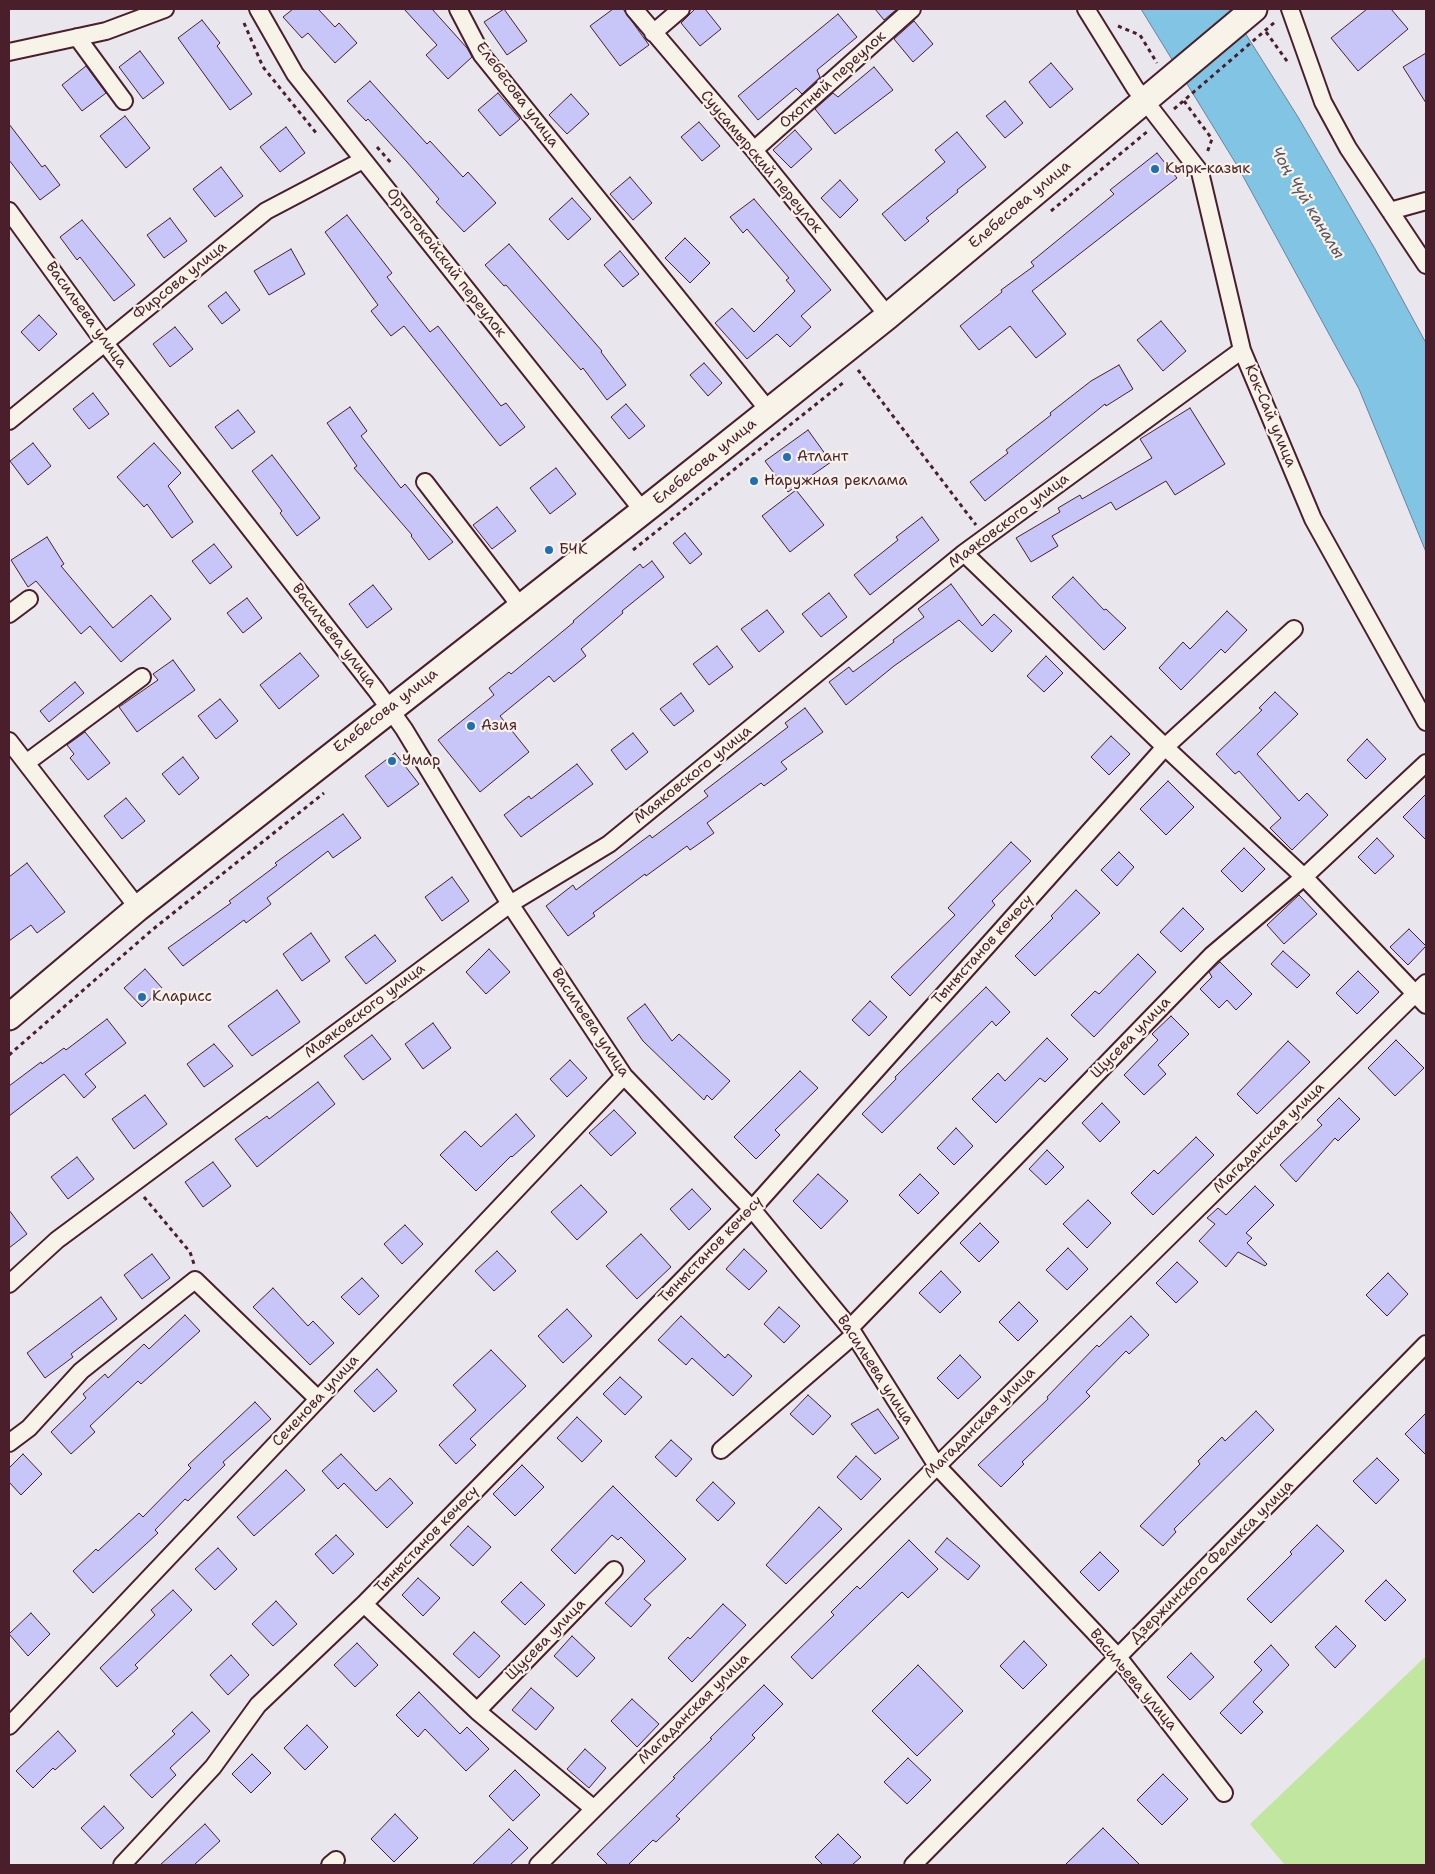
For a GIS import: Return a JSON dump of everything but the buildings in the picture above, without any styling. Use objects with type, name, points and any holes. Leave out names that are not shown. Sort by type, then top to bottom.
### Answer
[{"type":"main road","name":"Елебесова улица","points":[[12,1007],[888,316],[1156,84],[1250,12]]},
{"type":"street","points":[[9,52],[106,31],[165,9]]},
{"type":"street","name":"Ортотокойский переулок","points":[[258,9],[294,74],[643,511]]},
{"type":"street","name":"Елебесова улица","points":[[458,9],[482,55],[768,411]]},
{"type":"street","name":"Суусамырский переулок","points":[[634,9],[754,150],[888,316]]},
{"type":"street","points":[[653,33],[681,9]]},
{"type":"street","name":"Охотный переулок","points":[[754,150],[912,9]]},
{"type":"street","name":"Кок-Сай улица","points":[[1086,9],[1135,88],[1156,84],[1159,122],[1200,172],[1242,350],[1313,519],[1426,722]]},
{"type":"street","points":[[1290,9],[1323,102],[1348,148],[1426,265]]},
{"type":"street","points":[[77,37],[124,101]]},
{"type":"street","name":"Фирсова улица","points":[[9,421],[266,211],[363,160]]},
{"type":"street","points":[[1390,211],[1426,201]]},
{"type":"street","name":"Васильева улица","points":[[9,211],[104,342],[389,709],[409,738],[510,904],[624,1076],[752,1209],[852,1331],[937,1466],[1118,1657],[1224,1792]]},
{"type":"street","name":"Маяковского улица","points":[[9,1284],[56,1240],[510,904],[609,844],[964,553],[1242,350]]},
{"type":"street","points":[[424,482],[521,607]]},
{"type":"street","points":[[964,553],[1420,989],[1426,1006]]},
{"type":"street","points":[[9,614],[29,599]]},
{"type":"street","name":"Тыныстанов көчөсү","points":[[122,1865],[213,1767],[258,1705],[364,1604],[752,1209],[1165,747],[1294,629]]},
{"type":"street","points":[[26,763],[142,677]]},
{"type":"street","points":[[9,741],[138,908]]},
{"type":"street","name":"Щусева улица","points":[[721,1450],[852,1331],[1196,971],[1304,877],[1426,763]]},
{"type":"street","name":"Магаданская улица","points":[[538,1865],[937,1466],[1420,989]]},
{"type":"street","name":"Сеченова улица","points":[[9,1726],[624,1076]]},
{"type":"street","points":[[9,1443],[29,1428],[81,1371],[194,1280],[318,1399]]},
{"type":"street","name":"Дзержинского Феликса улица","points":[[913,1865],[1426,1344]]},
{"type":"street","name":"Щусева улица","points":[[478,1711],[614,1570]]},
{"type":"street","points":[[364,1604],[478,1711],[594,1809]]},
{"type":"path","points":[[1191,95],[1258,39],[1277,20]]},
{"type":"path","points":[[1266,32],[1295,72]]},
{"type":"path","points":[[1140,35],[1156,84]]},
{"type":"path","points":[[1184,101],[1212,139]]},
{"type":"path","points":[[858,370],[985,538]]},
{"type":"path","points":[[133,1183],[190,1252],[196,1272],[194,1280]]},
{"type":"green space","points":[[1426,1656],[1426,1865],[1285,1865],[1250,1824]]},
{"type":"water","name":"Чоң Чүй каналы","points":[[1141,9],[1230,9],[1298,117],[1375,249],[1426,343],[1426,552],[1359,389],[1238,167]]},
{"type":"place","name":"Кырк-казык","points":[[1155,169]]},
{"type":"place","name":"Атлант","points":[[787,457]]},
{"type":"place","name":"Наружная реклама","points":[[754,481]]},
{"type":"place","name":"БЧК","points":[[549,550]]},
{"type":"place","name":"Азия","points":[[471,726]]},
{"type":"place","name":"Умар","points":[[392,761]]},
{"type":"place","name":"Кларисс","points":[[142,997]]}]
